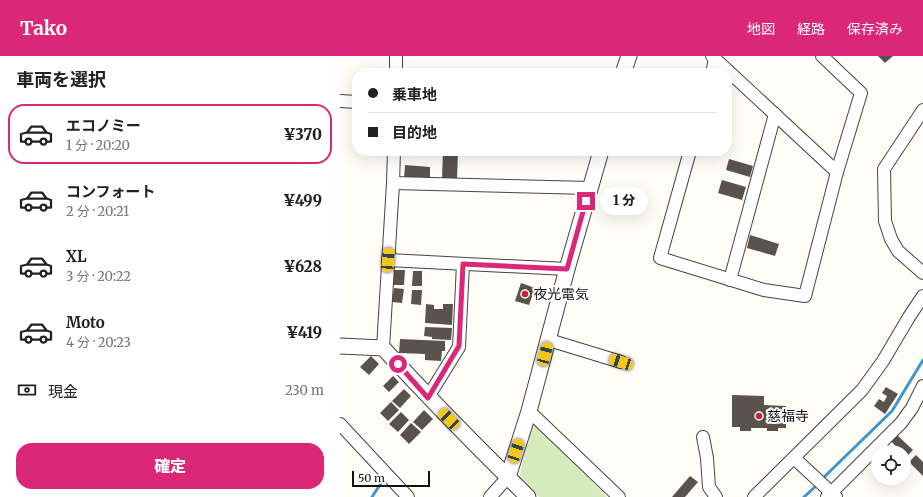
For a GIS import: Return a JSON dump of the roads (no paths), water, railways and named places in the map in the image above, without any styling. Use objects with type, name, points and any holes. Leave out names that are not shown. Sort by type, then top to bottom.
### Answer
[{"type":"street","points":[[396,56],[396,68]]},
{"type":"street","points":[[625,68],[629,56]]},
{"type":"street","points":[[689,156],[660,258],[764,290],[805,296],[837,172],[861,93],[822,56]]},
{"type":"street","points":[[713,68],[714,58]]},
{"type":"street","points":[[714,58],[725,68]]},
{"type":"street","points":[[732,75],[837,172]]},
{"type":"street","points":[[340,101],[352,102]]},
{"type":"street","points":[[923,110],[884,169],[885,221],[891,239],[898,250],[923,273]]},
{"type":"street","points":[[730,280],[775,114]]},
{"type":"street","points":[[394,156],[383,348],[428,398],[528,497]]},
{"type":"street","points":[[490,497],[508,477],[529,412],[567,269],[600,156]]},
{"type":"street","points":[[393,183],[590,188]]},
{"type":"street","points":[[388,260],[567,269]]},
{"type":"street","points":[[428,398],[459,346],[463,264]]},
{"type":"street","points":[[754,497],[862,390],[883,361],[923,296]]},
{"type":"street","points":[[549,340],[621,362]]},
{"type":"street","points":[[340,346],[383,348]]},
{"type":"street","points":[[794,458],[831,496],[901,423],[912,408],[923,386]]},
{"type":"street","points":[[529,412],[619,497]]},
{"type":"street","points":[[340,424],[408,497]]},
{"type":"street","points":[[703,437],[707,458],[709,487],[716,497]]},
{"type":"waterway","points":[[821,480],[892,411],[923,360]]},
{"type":"waterway","points":[[372,497],[381,483]]},
{"type":"waterway","points":[[804,497],[818,484]]},
{"type":"place","name":"夜光電気","points":[[525,294]]},
{"type":"place","name":"慈福寺","points":[[759,416]]}]
